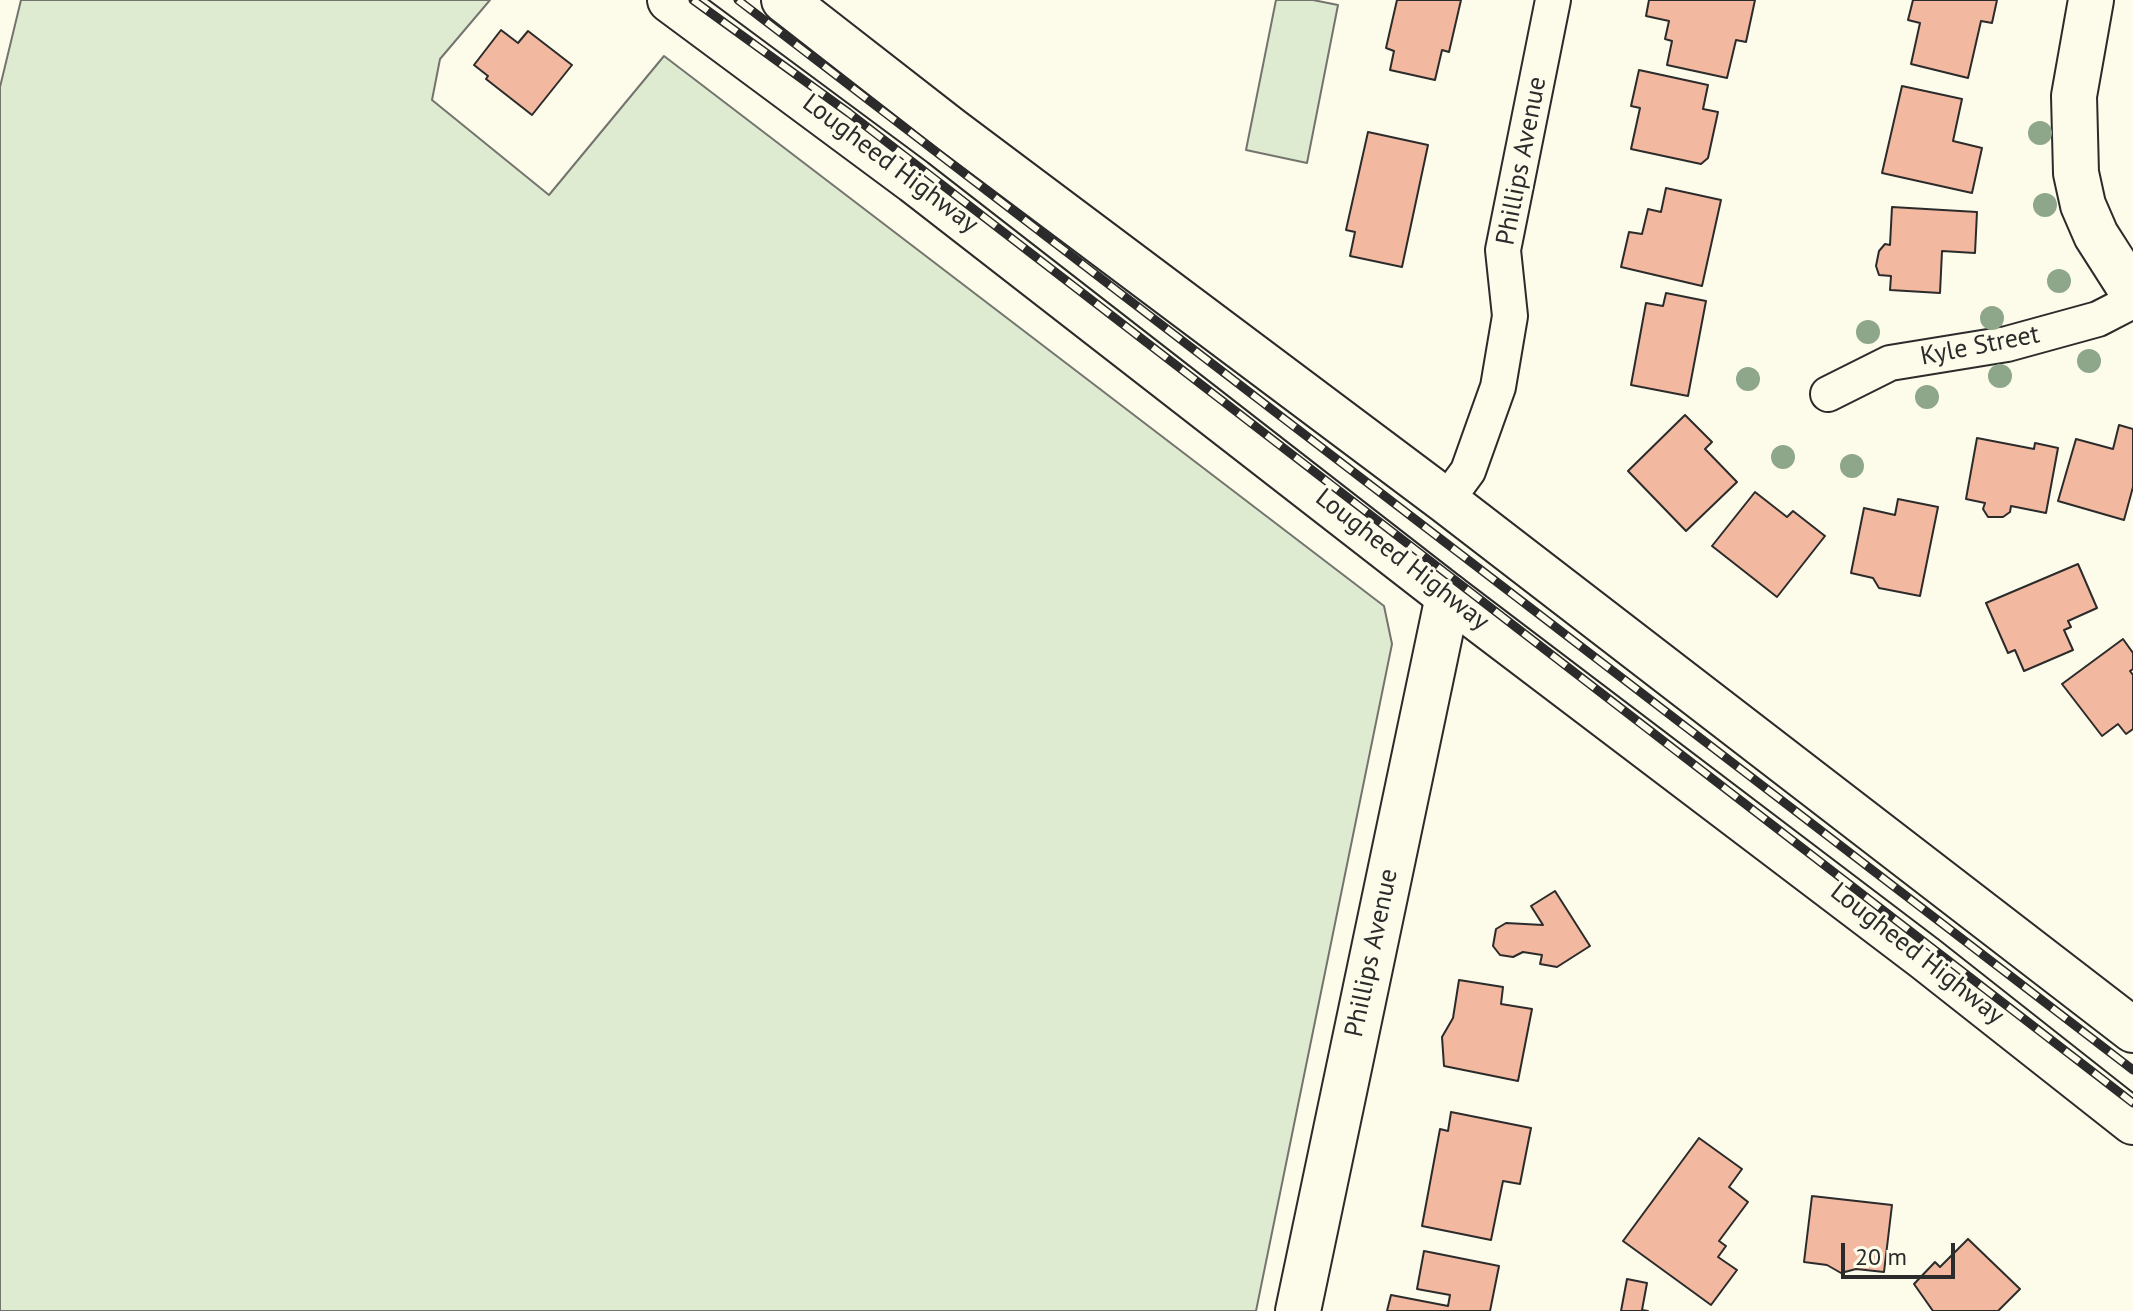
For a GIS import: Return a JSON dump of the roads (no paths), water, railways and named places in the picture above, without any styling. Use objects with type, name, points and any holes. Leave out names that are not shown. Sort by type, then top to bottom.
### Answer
[{"type":"main road","name":"Lougheed Highway","points":[[670,0],[926,190],[1448,596],[1925,958],[2133,1122]]},
{"type":"main road","points":[[784,0],[963,140],[1446,501],[2133,1030]]},
{"type":"main road","points":[[2091,0],[2074,96],[2076,173],[2083,205],[2096,235],[2133,293]]},
{"type":"main road","name":"Phillips Avenue","points":[[1298,1311],[1448,596]]},
{"type":"street","name":"Phillips Avenue","points":[[1446,501],[1468,471],[1498,387],[1510,316],[1503,250],[1553,0]]},
{"type":"street","name":"Kyle Street","points":[[1828,394],[1890,363],[2007,344],[2098,319],[2133,301]]},
{"type":"railway","points":[[693,0],[849,113],[2133,1103]]},
{"type":"railway","points":[[738,0],[2133,1070]]}]
